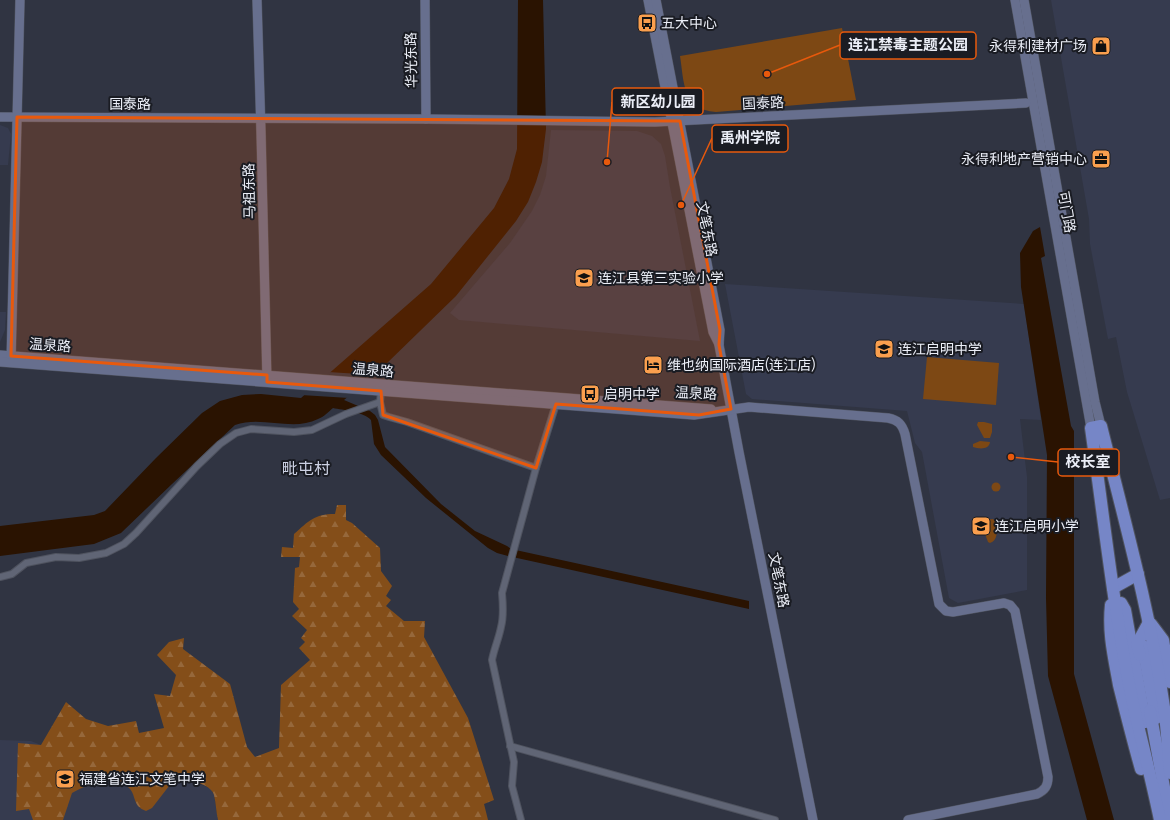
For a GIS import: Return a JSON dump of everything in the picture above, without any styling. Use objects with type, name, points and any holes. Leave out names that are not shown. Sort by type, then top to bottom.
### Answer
[{"type":"highway","points":[[1096,427],[1138,574],[1149,622],[1164,707],[1170,773]]},
{"type":"highway","points":[[1096,427],[1113,588],[1134,705],[1154,790],[1159,820]]},
{"type":"highway","points":[[1113,588],[1138,574]]},
{"type":"highway","points":[[1149,622],[1170,636]]},
{"type":"highway","points":[[1149,622],[1168,639],[1170,650]]},
{"type":"highway","points":[[1149,622],[1163,640],[1170,682]]},
{"type":"highway","points":[[1149,622],[1157,641],[1168,704],[1170,730]]},
{"type":"highway","points":[[1149,622],[1147,642],[1158,707],[1170,800]]},
{"type":"highway","points":[[1149,622],[1142,643],[1170,812]]},
{"type":"highway","points":[[1149,622],[1138,644],[1170,820]]},
{"type":"main road","points":[[11,359],[20,0]]},
{"type":"main road","name":"马祖东路","points":[[257,0],[267,378]]},
{"type":"main road","name":"华光东路","points":[[425,0],[426,119]]},
{"type":"main road","name":"文笔东路","points":[[648,0],[675,121]]},
{"type":"main road","name":"文笔东路","points":[[656,0],[675,121],[713,332],[719,346],[813,820]]},
{"type":"main road","name":"可门路","points":[[1015,0],[1096,427]]},
{"type":"main road","name":"可门路","points":[[1024,0],[1093,394],[1096,427]]},
{"type":"main road","name":"国泰路","points":[[0,117],[675,121],[1026,103]]},
{"type":"main road","name":"温泉路","points":[[0,355],[11,359],[368,387],[731,409]]},
{"type":"main road","name":"温泉路","points":[[0,362],[11,359]]},
{"type":"main road","name":"温泉路","points":[[368,387],[381,391],[699,415],[731,409]]},
{"type":"main road","points":[[731,409],[753,407],[888,418],[898,421],[905,434],[939,604],[946,611],[952,612],[1004,603],[1010,605],[1015,611],[1047,770],[1047,787],[1041,792],[1033,795],[908,820]]},
{"type":"street","points":[[381,391],[380,402],[384,414],[389,417],[536,468]]},
{"type":"street","points":[[0,577],[12,574],[26,563],[56,557],[79,558],[106,553],[124,544],[136,534],[197,466],[220,444],[236,433],[251,429],[294,432],[307,431],[320,427],[346,414],[380,402]]},
{"type":"street","points":[[522,820],[512,786],[514,762],[492,660],[501,628],[503,610],[502,593],[536,468],[556,404]]},
{"type":"street","points":[[510,746],[753,817],[775,820]]},
{"type":"highlighted area","points":[[17,117],[680,121],[720,330],[719,345],[731,409],[699,415],[556,404],[536,468],[383,415],[381,391],[267,382],[267,375],[11,356]]},
{"type":"shaded area","points":[[518,0],[543,0],[546,129],[542,162],[528,202],[516,221],[456,296],[384,366],[344,400],[370,411],[375,415],[378,420],[385,447],[441,504],[475,531],[511,549],[749,601],[749,609],[497,553],[488,548],[426,498],[381,455],[374,444],[371,420],[368,417],[359,413],[333,408],[322,417],[308,423],[287,424],[245,422],[235,425],[121,533],[94,544],[0,556],[0,526],[94,515],[105,511],[202,413],[220,401],[242,395],[261,394],[301,398],[431,284],[494,208],[509,179],[517,149]]},
{"type":"shaded area","points":[[1051,0],[1170,0],[1170,498],[1160,500],[1127,392],[1116,337],[1108,339],[1090,244],[1089,219]]},
{"type":"shaded area","points":[[842,28],[856,100],[716,112],[705,110],[697,106],[687,93],[684,84],[680,56]]},
{"type":"shaded area","points":[[0,125],[8,128],[11,134],[8,165],[0,165]]},
{"type":"shaded area","name":"连江县第三实验小学","points":[[551,130],[637,131],[652,136],[661,144],[665,156],[700,341],[459,320],[450,313],[510,243],[532,211],[540,195],[546,176]]},
{"type":"shaded area","points":[[1040,227],[1045,256],[1041,258],[1071,426],[1074,431],[1074,674],[1114,820],[1087,820],[1048,676],[1046,598],[1047,455],[1021,287],[1020,253],[1033,231]]},
{"type":"shaded area","name":"连江启明中学","points":[[725,284],[1024,304],[1041,420],[1020,419],[1027,477],[1027,590],[958,603],[949,598],[922,452],[915,443],[907,411],[752,399],[746,394]]},
{"type":"shaded area","points":[[0,312],[6,312],[5,330],[0,342]]},
{"type":"shaded area","points":[[927,357],[999,363],[996,405],[923,399]]},
{"type":"shaded area","points":[[978,422],[992,424],[990,438],[984,438],[977,425]]},
{"type":"shaded area","points":[[980,441],[990,442],[986,448],[973,447],[973,444]]},
{"type":"shaded area","points":[[994,483],[998,483],[1000,487],[998,491],[994,491],[992,489],[992,485]]},
{"type":"shaded area","points":[[993,519],[997,523],[997,532],[996,538],[990,543],[988,542],[982,524],[986,520]]},
{"type":"shaded area","name":"福建省连江文笔中学","points":[[0,740],[31,741],[109,772],[175,777],[205,786],[211,789],[214,795],[218,820],[0,820]]},
{"type":"green space","points":[[337,505],[346,505],[346,520],[352,523],[380,548],[381,571],[392,586],[386,596],[391,600],[386,606],[404,621],[425,621],[424,637],[468,718],[494,800],[484,804],[488,820],[218,820],[215,798],[212,791],[198,783],[176,777],[152,808],[146,811],[138,806],[130,789],[117,781],[109,780],[94,783],[72,793],[63,820],[33,820],[29,809],[16,811],[18,743],[41,745],[66,702],[86,719],[108,726],[136,721],[139,733],[164,728],[154,694],[170,696],[176,675],[157,655],[169,642],[184,638],[183,649],[230,684],[247,747],[255,757],[279,748],[281,685],[310,660],[299,648],[305,642],[301,638],[307,630],[292,616],[299,609],[293,602],[295,568],[299,567],[300,557],[281,557],[282,547],[293,548],[294,534],[312,519],[322,515],[335,514]]},
{"type":"pier","points":[[328,372],[376,375],[349,398],[301,395]]},
{"type":"place","name":"五大中心","points":[[647,23]]},
{"type":"place","name":"永得利建材广场","points":[[1101,46]]},
{"type":"place","name":"连江禁毒主题公园","points":[[767,74]]},
{"type":"place","name":"永得利地产营销中心","points":[[1101,159]]},
{"type":"place","name":"新区幼儿园","points":[[607,162]]},
{"type":"place","name":"禹州学院","points":[[681,205]]},
{"type":"place","name":"连江县第三实验小学","points":[[584,278]]},
{"type":"place","name":"连江启明中学","points":[[884,349]]},
{"type":"place","name":"维也纳国际酒店(连江店)","points":[[653,365]]},
{"type":"place","name":"启明中学","points":[[590,394]]},
{"type":"place","name":"校长室","points":[[1011,457]]},
{"type":"place","name":"连江启明小学","points":[[981,526]]},
{"type":"place","name":"福建省连江文笔中学","points":[[65,779]]},
{"type":"district","name":"毗屯村","points":[[306,468]]}]
